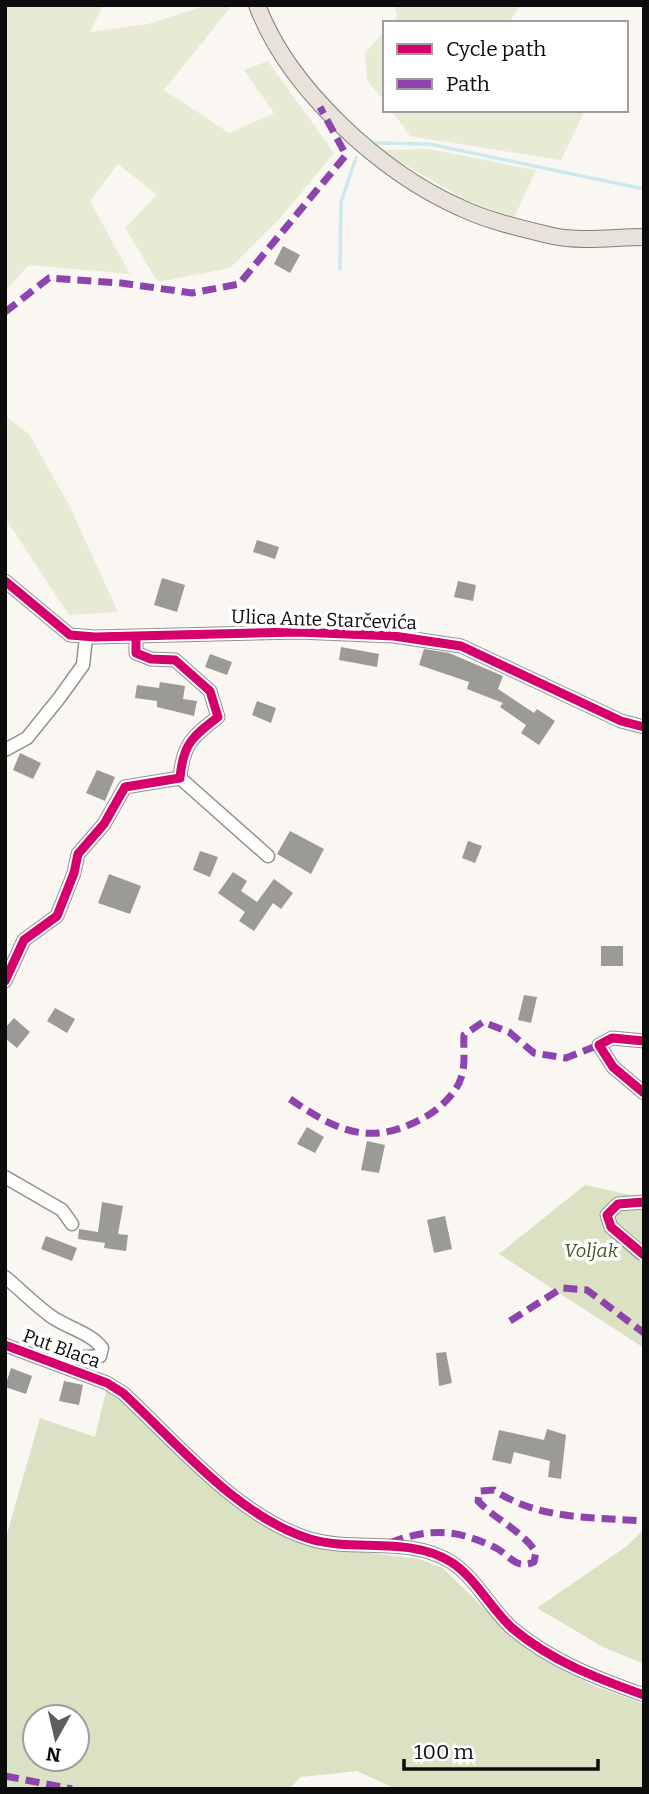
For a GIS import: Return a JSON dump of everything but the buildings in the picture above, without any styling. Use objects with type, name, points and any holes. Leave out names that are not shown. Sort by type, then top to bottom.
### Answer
[{"type":"main road","points":[[257,5],[266,29],[320,107],[390,166],[449,202],[461,209],[556,236],[644,237]]},
{"type":"street","name":"Ulica Ante Starčevića","points":[[5,581],[70,635],[86,637],[298,632],[394,636],[461,646],[506,664],[571,699],[621,721],[644,727]]},
{"type":"street","points":[[136,636],[136,653],[151,659],[175,660],[210,691],[218,717],[197,733],[182,754],[180,778]]},
{"type":"street","points":[[5,750],[27,738],[83,665],[86,637]]},
{"type":"street","points":[[180,778],[268,856]]},
{"type":"street","points":[[5,981],[24,940],[57,916],[74,873],[78,854],[104,824],[124,787],[180,778]]},
{"type":"street","points":[[644,1041],[612,1038],[599,1045],[613,1067],[644,1093]]},
{"type":"street","points":[[5,1177],[62,1210],[72,1224]]},
{"type":"street","points":[[640,1253],[611,1227],[607,1215],[618,1205],[644,1202]]},
{"type":"street","points":[[5,1277],[52,1317],[82,1335],[96,1339],[102,1348],[100,1356],[43,1361]]},
{"type":"street","name":"Put Blaca","points":[[5,1345],[107,1383],[123,1392],[248,1509],[309,1539],[405,1549],[428,1553],[451,1562],[523,1636],[575,1671],[644,1695]]},
{"type":"green space","points":[[5,5],[103,5],[90,32],[148,24],[208,5],[229,5],[229,9],[164,90],[229,133],[274,113],[244,70],[268,61],[334,153],[282,216],[230,268],[158,282],[125,228],[157,195],[118,164],[90,201],[130,274],[29,265],[5,291]]},
{"type":"green space","points":[[394,5],[520,5],[510,21],[393,21],[397,17]]},
{"type":"green space","points":[[383,32],[383,100],[367,80],[365,53]]},
{"type":"green space","points":[[392,112],[584,112],[561,160],[410,136]]},
{"type":"green space","points":[[430,149],[536,170],[514,218],[469,202],[380,150]]},
{"type":"green space","points":[[5,416],[29,434],[70,507],[118,612],[69,615],[5,518]]},
{"type":"green space","name":"Voljak","points":[[585,1185],[644,1198],[644,1348],[499,1254]]},
{"type":"green space","points":[[106,1391],[130,1407],[249,1516],[275,1532],[312,1546],[419,1559],[443,1568],[507,1631],[560,1668],[592,1685],[644,1704],[644,1789],[396,1789],[357,1771],[301,1777],[289,1789],[5,1789],[5,1541],[40,1418],[95,1437]]},
{"type":"green space","points":[[644,1529],[644,1664],[603,1647],[537,1608],[627,1546]]},
{"type":"waterway","points":[[373,143],[429,144],[644,189]]},
{"type":"waterway","points":[[340,269],[341,202],[356,158]]},
{"type":"marked path","points":[[5,312],[49,278],[121,283],[192,293],[239,284],[346,155],[320,107]]},
{"type":"marked path","points":[[290,1099],[339,1127],[354,1132],[387,1132],[425,1117],[451,1096],[463,1073],[464,1035],[483,1022],[509,1032],[534,1053],[566,1058],[599,1045]]},
{"type":"marked path","points":[[510,1321],[562,1288],[587,1290],[644,1333]]},
{"type":"marked path","points":[[390,1543],[427,1533],[456,1534],[492,1546],[518,1563],[534,1562],[536,1552],[530,1544],[478,1501],[480,1491],[494,1490],[511,1500],[547,1512],[644,1521]]},
{"type":"marked path","points":[[5,1776],[72,1789]]},
{"type":"cycle path","points":[[5,581],[70,635],[95,637],[298,632],[394,636],[461,646],[621,721],[644,727]]},
{"type":"cycle path","points":[[5,981],[24,940],[57,916],[74,873],[78,854],[104,824],[125,787],[180,778],[190,742],[218,717],[210,691],[175,660],[151,659],[136,653],[136,636]]},
{"type":"cycle path","points":[[644,1041],[612,1038],[599,1045],[613,1067],[644,1093]]},
{"type":"cycle path","points":[[644,1202],[618,1204],[607,1215],[611,1227],[644,1255]]},
{"type":"cycle path","points":[[5,1345],[107,1383],[123,1393],[210,1476],[258,1514],[310,1539],[327,1543],[400,1547],[435,1554],[459,1568],[504,1620],[527,1640],[575,1667],[644,1695]]}]
